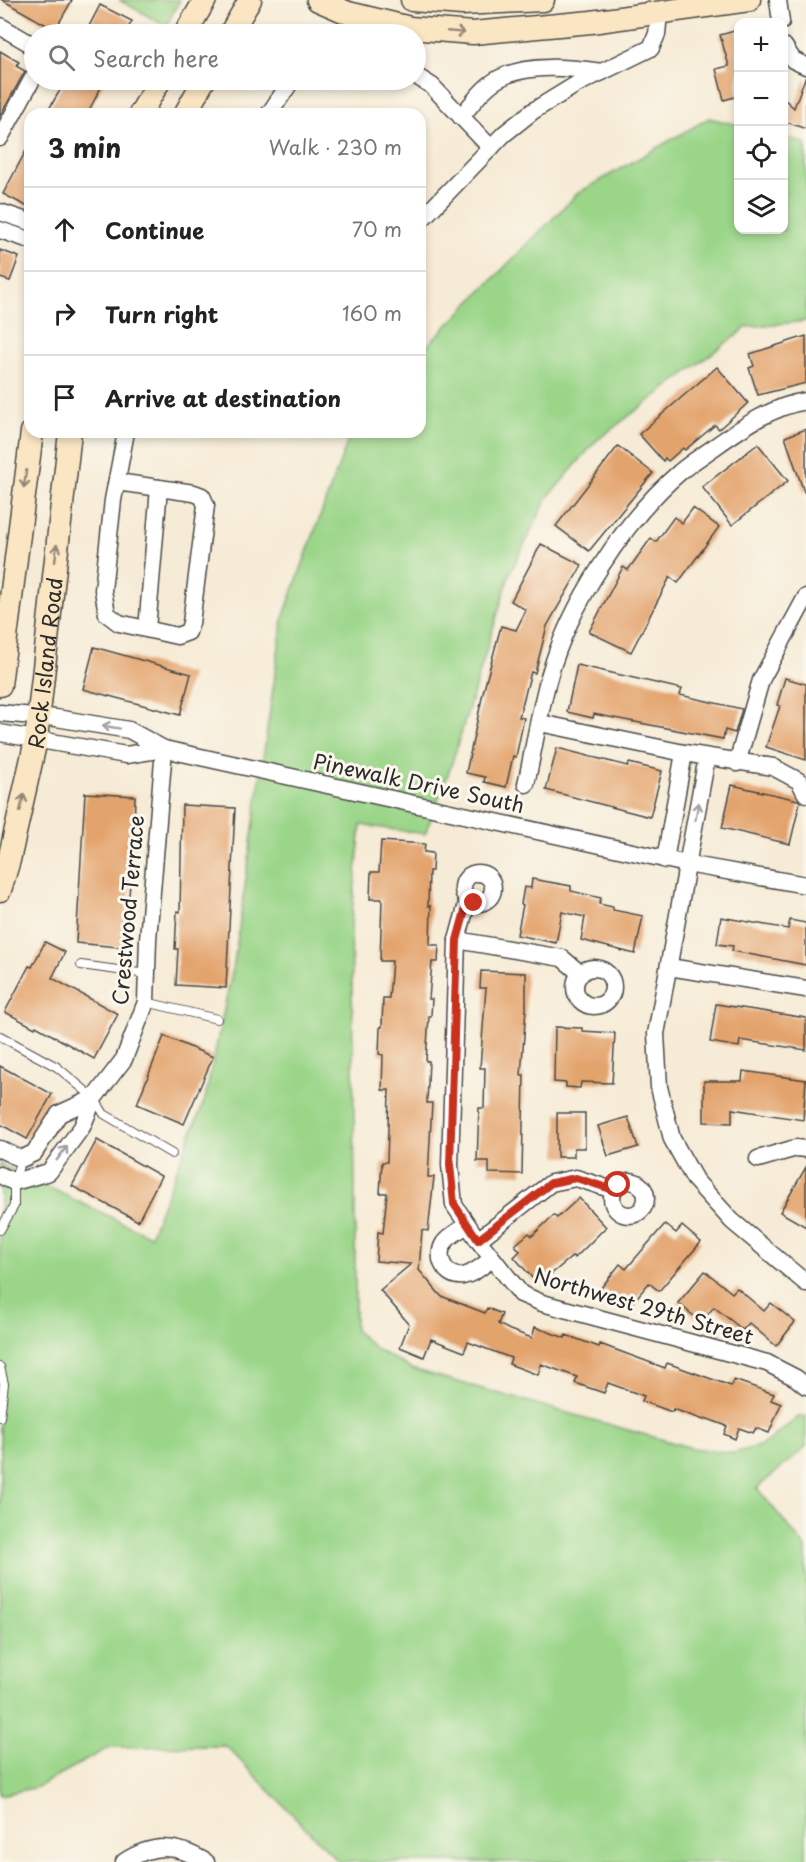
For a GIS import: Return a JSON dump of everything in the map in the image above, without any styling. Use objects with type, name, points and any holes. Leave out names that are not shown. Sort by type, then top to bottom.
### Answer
[{"type":"main road","points":[[191,24],[205,0]]},
{"type":"main road","points":[[236,24],[250,0]]},
{"type":"main road","points":[[318,0],[348,13],[393,24]]},
{"type":"main road","points":[[412,0],[462,4],[543,0]]},
{"type":"main road","points":[[426,29],[473,33],[532,29],[748,0]]},
{"type":"main road","points":[[144,108],[154,90]]},
{"type":"main road","points":[[188,108],[198,90]]},
{"type":"main road","name":"Rock Island Road","points":[[0,685],[31,438]]},
{"type":"main road","name":"Rock Island Road","points":[[0,890],[36,740],[69,438]]},
{"type":"street","points":[[778,0],[780,18]]},
{"type":"street","points":[[426,215],[504,134],[534,111],[577,84],[651,48],[657,34],[659,13]]},
{"type":"street","points":[[0,26],[24,40]]},
{"type":"street","points":[[788,53],[793,60],[806,66]]},
{"type":"street","points":[[461,117],[483,92],[500,78],[532,69],[572,68],[602,72]]},
{"type":"street","points":[[426,82],[491,148]]},
{"type":"street","points":[[0,138],[26,90]]},
{"type":"street","points":[[273,108],[285,90]]},
{"type":"street","points":[[0,212],[24,220]]},
{"type":"street","points":[[0,230],[24,238]]},
{"type":"street","name":"Pinewalk Drive South","points":[[526,784],[549,677],[564,636],[586,592],[608,556],[645,506],[680,471],[733,434],[772,412],[806,401]]},
{"type":"street","points":[[117,482],[202,496],[206,505],[188,632],[177,636],[120,623],[107,614],[103,590],[117,482],[125,438]]},
{"type":"street","points":[[147,629],[159,488]]},
{"type":"street","points":[[737,763],[761,680],[806,597]]},
{"type":"street","name":"Pinewalk Drive South","points":[[0,713],[38,716],[129,730],[164,749],[665,860],[806,885]]},
{"type":"street","points":[[540,723],[684,753],[773,767],[799,781],[806,794]]},
{"type":"street","name":"Pinewalk Drive South","points":[[0,733],[126,755],[164,749]]},
{"type":"street","name":"Crestwood Terrace","points":[[7,1178],[49,1172],[82,1127],[94,1098],[124,1059],[146,1002],[164,749]]},
{"type":"street","points":[[665,860],[684,753]]},
{"type":"street","points":[[707,757],[656,1034],[659,1087],[672,1139],[695,1180],[732,1221],[806,1283]]},
{"type":"street","name":"Northwest 29th Street","points":[[468,900],[457,940],[450,1165],[454,1204],[467,1225],[521,1294],[542,1303],[767,1363],[803,1377]]},
{"type":"street","points":[[457,940],[562,958],[581,974]]},
{"type":"street","points":[[669,967],[806,989]]},
{"type":"street","name":"Crestwood Terrace","points":[[21,1160],[34,1153],[59,1114],[94,1098]]},
{"type":"street","points":[[758,1159],[796,1148],[806,1149]]},
{"type":"street","points":[[0,1149],[21,1160]]},
{"type":"street","points":[[478,1240],[551,1183],[576,1178],[614,1190]]},
{"type":"street","points":[[467,1225],[445,1241],[441,1254],[444,1267],[455,1275],[461,1276],[474,1272],[492,1259]]},
{"type":"street","points":[[124,1862],[150,1849],[171,1848],[191,1852],[206,1862]]},
{"type":"lane","points":[[81,965],[147,974]]},
{"type":"lane","points":[[146,1002],[217,1019]]},
{"type":"lane","points":[[0,1036],[57,1067],[94,1098],[104,1114],[172,1154]]},
{"type":"lane","points":[[0,1230],[14,1206],[7,1178],[21,1160]]},
{"type":"lane","points":[[0,1367],[4,1384],[0,1417]]},
{"type":"green space","points":[[119,0],[180,0],[167,24],[162,24]]},
{"type":"green space","points":[[709,118],[734,124],[734,234],[788,234],[788,138],[806,143],[806,321],[747,327],[596,441],[548,497],[510,573],[451,766],[425,834],[361,825],[351,923],[355,1330],[377,1350],[412,1369],[692,1448],[734,1453],[762,1445],[799,1417],[806,1416],[806,1447],[757,1488],[806,1548],[806,1862],[339,1862],[226,1746],[110,1747],[37,1787],[0,1795],[0,1164],[150,1236],[205,1099],[234,963],[283,618],[349,438],[426,438],[426,347],[578,193]]},
{"type":"building","points":[[2,0],[72,0],[58,24],[44,24]]},
{"type":"building","points":[[100,5],[132,21],[130,24],[90,24]]},
{"type":"building","points":[[734,31],[734,97],[724,100],[716,69],[729,66],[720,35]]},
{"type":"building","points":[[0,51],[19,62],[16,66],[24,73],[0,116]]},
{"type":"building","points":[[805,78],[806,129],[788,123],[788,103],[794,108]]},
{"type":"building","points":[[60,90],[100,90],[90,108],[50,108]]},
{"type":"building","points":[[24,154],[24,205],[3,194]]},
{"type":"building","points":[[0,250],[19,257],[10,281],[0,278]]},
{"type":"building","points":[[806,336],[806,383],[758,395],[749,368],[754,366],[750,354]]},
{"type":"building","points":[[717,367],[748,403],[719,429],[715,425],[685,450],[683,448],[668,461],[665,458],[663,461],[639,434]]},
{"type":"building","points":[[806,429],[806,492],[804,492],[785,437]]},
{"type":"building","points":[[758,444],[788,481],[732,525],[702,487]]},
{"type":"building","points":[[618,446],[653,473],[589,551],[556,526]]},
{"type":"building","points":[[693,508],[719,527],[678,583],[670,577],[631,652],[589,632],[623,567],[628,570],[651,538],[656,542],[674,517],[682,523]]},
{"type":"building","points":[[541,544],[582,565],[547,626],[535,673],[531,672],[519,717],[524,718],[516,757],[513,756],[506,787],[484,782],[485,777],[466,773],[483,693],[501,626],[516,630],[526,610],[511,601]]},
{"type":"building","points":[[94,647],[191,674],[180,715],[83,689]]},
{"type":"building","points":[[577,665],[682,689],[680,695],[742,709],[735,733],[725,730],[723,739],[594,714],[593,718],[567,712]]},
{"type":"building","points":[[785,678],[806,684],[806,760],[766,747],[780,706],[777,705]]},
{"type":"building","points":[[557,748],[628,766],[629,763],[662,771],[650,817],[546,790]]},
{"type":"building","points":[[732,785],[800,802],[790,844],[722,828]]},
{"type":"building","points":[[85,793],[135,796],[133,869],[131,869],[128,910],[132,910],[129,948],[76,943]]},
{"type":"building","points":[[182,805],[235,808],[226,988],[176,985],[178,949],[175,949],[177,911],[180,912]]},
{"type":"building","points":[[381,841],[425,844],[424,852],[433,853],[432,871],[429,871],[430,945],[439,945],[438,962],[432,962],[429,999],[432,999],[431,1016],[429,1016],[426,1061],[429,1061],[427,1103],[432,1103],[428,1177],[434,1177],[428,1231],[422,1230],[419,1270],[441,1296],[485,1313],[487,1308],[502,1314],[498,1324],[532,1338],[535,1327],[599,1347],[600,1344],[665,1368],[667,1363],[731,1386],[734,1380],[774,1394],[771,1400],[781,1404],[769,1433],[756,1428],[753,1433],[739,1428],[735,1439],[724,1434],[727,1426],[705,1418],[704,1420],[673,1409],[672,1412],[642,1401],[644,1396],[608,1383],[604,1393],[575,1383],[577,1377],[541,1364],[538,1375],[509,1364],[511,1358],[468,1342],[464,1352],[431,1339],[424,1357],[400,1347],[409,1324],[380,1290],[411,1264],[376,1261],[378,1232],[383,1233],[387,1193],[380,1193],[382,1162],[387,1162],[389,1090],[382,1090],[383,1055],[379,1054],[380,1027],[382,1027],[383,998],[389,998],[392,961],[380,961],[382,899],[370,899],[371,872],[379,872]]},
{"type":"building","points":[[532,879],[571,886],[571,891],[601,898],[599,904],[613,907],[613,910],[643,916],[635,954],[581,940],[585,917],[562,912],[556,943],[517,935],[524,887],[531,888]]},
{"type":"building","points":[[721,917],[788,929],[790,920],[806,923],[806,965],[732,951],[733,946],[717,944]]},
{"type":"building","points":[[45,942],[65,952],[52,978],[118,1014],[94,1059],[36,1026],[35,1028],[5,1012],[29,966],[32,967]]},
{"type":"building","points":[[481,971],[526,973],[521,1075],[524,1075],[522,1174],[489,1173],[489,1161],[477,1161],[479,1108],[484,1108],[485,1068],[480,1068],[486,988],[480,988]]},
{"type":"building","points":[[716,1004],[806,1018],[806,1050],[740,1040],[739,1047],[710,1042]]},
{"type":"building","points":[[555,1027],[615,1033],[612,1083],[581,1082],[580,1088],[566,1087],[566,1083],[554,1082]]},
{"type":"building","points":[[164,1036],[213,1057],[184,1124],[137,1104]]},
{"type":"building","points":[[0,1066],[52,1094],[27,1139],[0,1124]]},
{"type":"building","points":[[743,1071],[806,1080],[803,1120],[732,1109],[732,1123],[704,1122],[704,1081],[742,1081]]},
{"type":"building","points":[[557,1113],[585,1113],[585,1148],[574,1148],[574,1157],[557,1157]]},
{"type":"building","points":[[628,1117],[638,1147],[608,1156],[598,1126]]},
{"type":"building","points":[[97,1140],[161,1176],[138,1221],[72,1186]]},
{"type":"building","points":[[806,1167],[806,1227],[780,1212]]},
{"type":"building","points":[[579,1198],[606,1227],[575,1258],[573,1256],[550,1275],[547,1272],[535,1281],[514,1257],[520,1251],[515,1245],[529,1233],[532,1236],[554,1215],[557,1218]]},
{"type":"building","points":[[665,1224],[676,1233],[682,1226],[701,1242],[659,1291],[649,1283],[633,1302],[624,1295],[618,1302],[601,1288],[620,1264],[626,1269]]},
{"type":"building","points":[[705,1271],[732,1293],[737,1288],[764,1311],[771,1303],[795,1322],[776,1346],[749,1323],[743,1330],[714,1307],[701,1322],[678,1303]]},
{"type":"route","points":[[474,903],[468,900],[457,940],[450,1165],[454,1204],[478,1240],[551,1183],[576,1178],[614,1190],[618,1185]]}]
